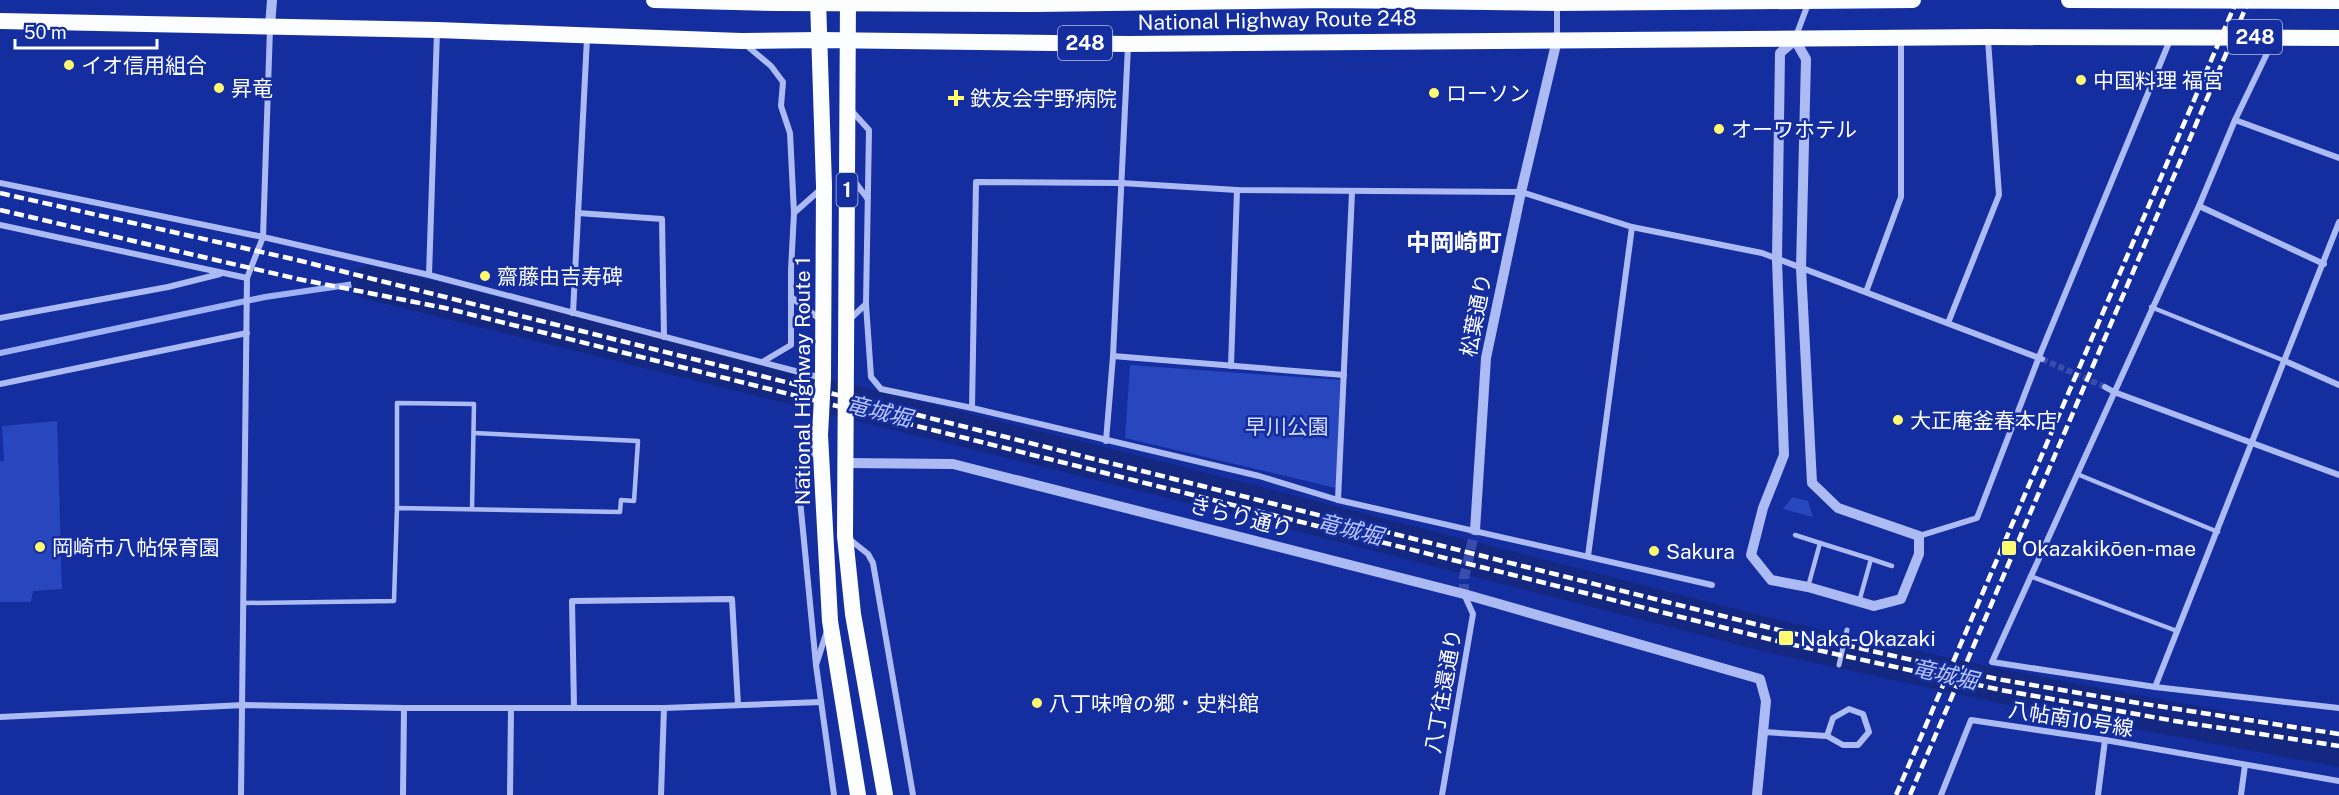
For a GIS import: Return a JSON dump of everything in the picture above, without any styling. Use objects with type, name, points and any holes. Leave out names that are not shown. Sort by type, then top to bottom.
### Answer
[{"type":"highway","name":"National Highway Route 248","points":[[654,0],[775,2],[1913,0]]},
{"type":"highway","name":"248","points":[[2069,0],[2339,1]]},
{"type":"highway","name":"National Highway Route 1","points":[[818,1],[824,186],[824,322],[820,435],[830,621],[858,795]]},
{"type":"highway","name":"National Highway Route 1","points":[[848,1],[845,536],[853,614],[885,795]]},
{"type":"highway","name":"National Highway Route 248","points":[[0,21],[437,30],[741,41],[848,42],[1128,44],[1988,37],[2339,39]]},
{"type":"street","points":[[242,795],[247,278],[263,237],[272,0]]},
{"type":"street","points":[[1557,1],[1557,40]]},
{"type":"street","points":[[1809,1],[1795,40],[1780,52],[1777,260],[1784,455],[1762,508],[1751,555],[1771,580],[1808,587],[1874,606],[1901,599],[1919,554],[1920,536]]},
{"type":"street","points":[[429,275],[437,30]]},
{"type":"street","points":[[573,313],[587,35]]},
{"type":"street","points":[[1948,323],[1999,195],[1988,37]]},
{"type":"street","points":[[2274,37],[1992,662],[2155,687],[2339,708]]},
{"type":"street","points":[[1866,292],[1901,197],[1902,39]]},
{"type":"street","points":[[1795,40],[1806,59],[1801,268],[1812,483],[1838,508],[1920,536],[1977,518],[2170,39]]},
{"type":"street","name":"松葉通り","points":[[1475,530],[1486,358],[1521,192],[1557,40]]},
{"type":"street","points":[[741,41],[771,66],[783,82],[782,106],[790,133],[794,213],[790,297],[791,345],[764,361]]},
{"type":"street","points":[[1106,441],[1113,356],[1128,44]]},
{"type":"street","points":[[848,106],[869,130],[866,304],[871,377],[881,389],[972,408],[1259,476],[1338,500],[1712,585]]},
{"type":"street","points":[[2235,120],[2339,158]]},
{"type":"street","points":[[848,172],[868,200]]},
{"type":"street","points":[[972,408],[976,182],[1121,183],[1238,190],[1521,192],[1632,227],[1762,253],[2040,358]]},
{"type":"street","points":[[0,183],[263,237],[429,275],[823,378]]},
{"type":"street","points":[[794,213],[824,186]]},
{"type":"street","points":[[1231,366],[1238,190]]},
{"type":"street","points":[[1338,500],[1352,192]]},
{"type":"street","points":[[2199,206],[2324,264]]},
{"type":"street","points":[[578,213],[662,219],[664,337]]},
{"type":"street","points":[[2155,687],[2339,222]]},
{"type":"street","points":[[0,225],[247,278]]},
{"type":"street","points":[[1588,556],[1632,227]]},
{"type":"street","points":[[0,318],[168,287],[222,273]]},
{"type":"street","points":[[790,297],[824,322]]},
{"type":"street","points":[[846,322],[866,304]]},
{"type":"street","points":[[0,384],[247,333]]},
{"type":"street","points":[[1113,356],[1344,375]]},
{"type":"street","points":[[2285,361],[2339,385]]},
{"type":"street","points":[[2105,387],[2339,475]]},
{"type":"street","points":[[820,435],[798,478],[816,665],[834,795]]},
{"type":"street","name":"きらり通り","points":[[846,463],[953,464],[1464,594],[1760,679],[1766,702],[1764,732]]},
{"type":"street","points":[[845,536],[868,554],[873,563],[913,795]]},
{"type":"street","name":"八丁往還通り","points":[[1442,795],[1473,614],[1464,594]]},
{"type":"street","points":[[574,708],[572,601],[732,599],[738,705]]},
{"type":"street","points":[[816,665],[830,621]]},
{"type":"street","points":[[1839,665],[1847,630]]},
{"type":"street","points":[[0,717],[244,705],[404,708],[664,708],[821,702]]},
{"type":"street","points":[[403,795],[404,708]]},
{"type":"street","points":[[510,795],[511,708]]},
{"type":"street","points":[[661,795],[664,708]]},
{"type":"street","points":[[1757,795],[1764,732],[1827,736],[1843,745],[1858,745],[1869,732],[1863,714],[1849,709],[1833,718],[1827,736]]},
{"type":"street","name":"八帖南10号線","points":[[1941,795],[1971,720],[2105,740],[2339,781]]},
{"type":"street","points":[[2098,795],[2105,740]]},
{"type":"street","points":[[2241,795],[2245,765]]},
{"type":"lane","points":[[2151,307],[2285,361]]},
{"type":"lane","points":[[245,603],[394,601],[397,403],[474,405],[472,509]]},
{"type":"lane","points":[[397,508],[620,512],[621,500],[634,501],[638,441],[474,433]]},
{"type":"lane","points":[[2077,474],[2218,532]]},
{"type":"lane","points":[[1794,535],[1892,566]]},
{"type":"lane","points":[[1808,587],[1820,543]]},
{"type":"lane","points":[[1859,602],[1871,560]]},
{"type":"lane","points":[[2030,576],[2177,631]]},
{"type":"green space","name":"早川公園","points":[[1130,365],[1340,380],[1336,488],[1125,438]]},
{"type":"green space","points":[[57,421],[62,589],[33,591],[31,602],[0,602],[0,461],[4,461],[2,426]]},
{"type":"green space","points":[[1792,497],[1808,501],[1813,517],[1783,509]]},
{"type":"waterway","points":[[0,353],[265,297],[368,282]]},
{"type":"waterway","name":"竜城堀","points":[[368,282],[1166,480],[1777,637],[2004,687],[2339,750]]},
{"type":"tunnel","points":[[2042,359],[2105,387]]},
{"type":"tunnel","points":[[1464,594],[1464,578],[1475,530]]},
{"type":"railway","points":[[1896,795],[2237,0]]},
{"type":"railway","points":[[1910,795],[2249,0]]},
{"type":"railway","points":[[0,193],[297,260],[1787,632],[1997,679],[2339,734]]},
{"type":"railway","points":[[0,210],[298,279],[445,308],[1785,643],[2001,690],[2175,721],[2339,746]]},
{"type":"place","name":"イオ信用組合","points":[[69,65]]},
{"type":"place","name":"中国料理 福宮","points":[[2081,80]]},
{"type":"place","name":"昇竜","points":[[219,88]]},
{"type":"place","name":"ローソン","points":[[1434,93]]},
{"type":"place","name":"鉄友会宇野病院","points":[[956,98]]},
{"type":"place","name":"オーワホテル","points":[[1719,129]]},
{"type":"place","name":"齋藤由吉寿碑","points":[[485,276]]},
{"type":"place","name":"大正庵釜春本店","points":[[1898,420]]},
{"type":"place","name":"岡崎市八帖保育園","points":[[40,547]]},
{"type":"place","name":"Okazakikōen-mae","points":[[2009,548]]},
{"type":"place","name":"Sakura","points":[[1654,551]]},
{"type":"place","name":"Naka-Okazaki","points":[[1786,638]]},
{"type":"place","name":"八丁味噌の郷・史料館","points":[[1037,703]]},
{"type":"district","name":"中岡崎町","points":[[1454,242]]}]
